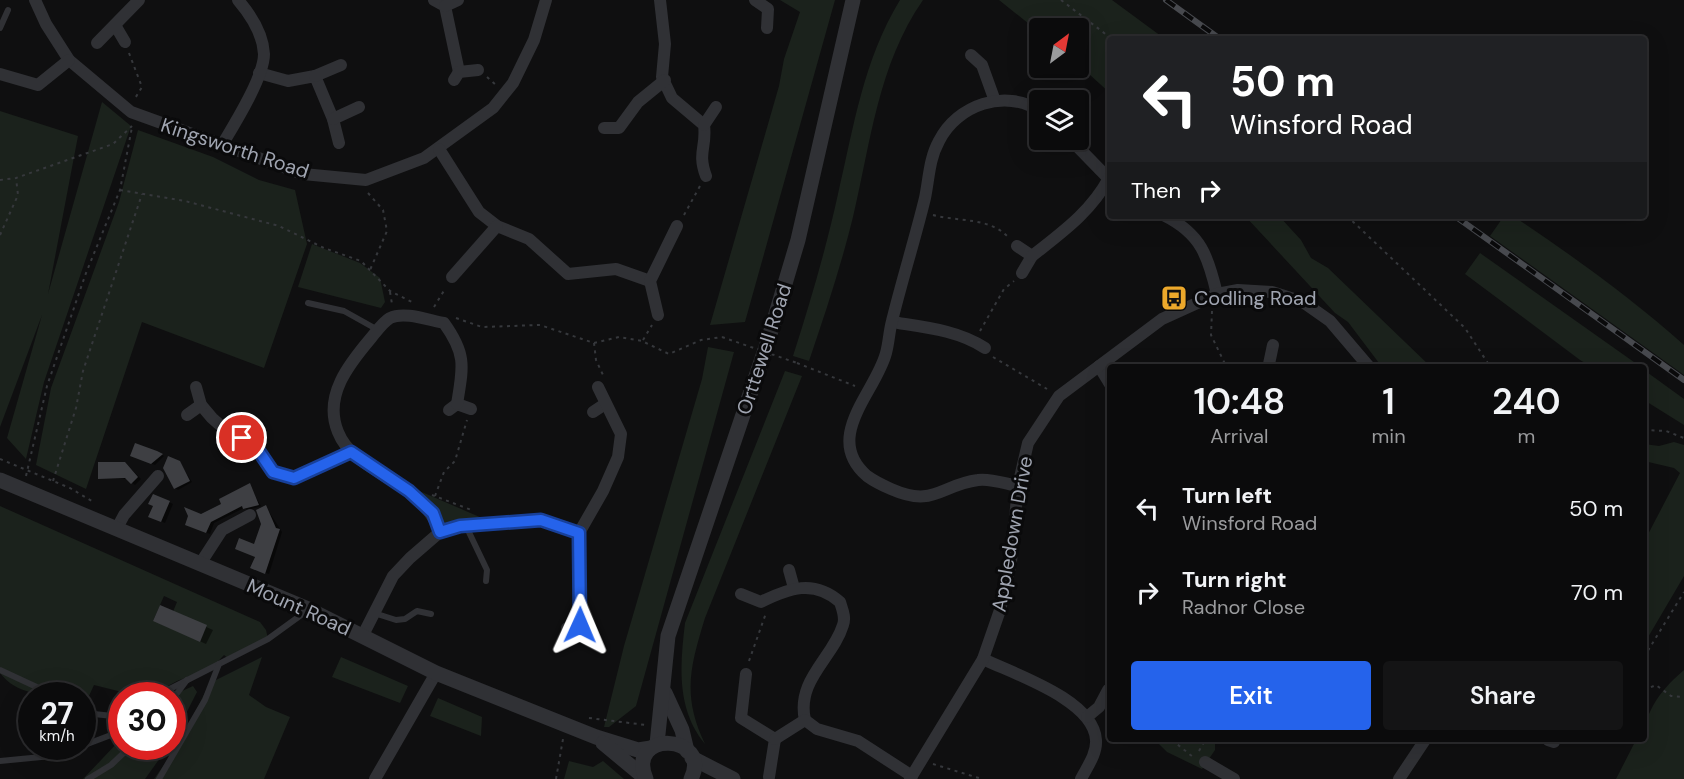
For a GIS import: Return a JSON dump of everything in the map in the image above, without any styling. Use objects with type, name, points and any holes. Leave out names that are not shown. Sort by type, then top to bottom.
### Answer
[{"type":"street","name":"Kingsworth Road","points":[[35,0],[46,24],[69,60],[129,111],[303,174],[366,180],[424,158],[493,108],[513,83],[534,40],[546,0]]},
{"type":"street","points":[[97,43],[140,0]]},
{"type":"street","points":[[222,144],[238,119],[259,73],[264,54],[252,16],[238,0]]},
{"type":"street","points":[[458,0],[440,3],[456,76],[478,70]]},
{"type":"street","points":[[660,0],[665,44],[662,77],[672,98],[704,125]]},
{"type":"street","points":[[754,0],[768,9],[767,28]]},
{"type":"street","name":"Orttewell Road","points":[[645,778],[642,766],[654,746],[665,693],[664,668],[668,636],[767,344],[798,240],[853,0]]},
{"type":"street","points":[[115,25],[125,42]]},
{"type":"street","points":[[971,55],[981,65],[995,100]]},
{"type":"street","points":[[0,74],[38,85],[69,60]]},
{"type":"street","points":[[259,73],[288,81],[315,76],[341,65]]},
{"type":"street","points":[[315,76],[333,119],[339,143]]},
{"type":"street","points":[[604,128],[619,128],[638,102],[664,80]]},
{"type":"street","points":[[1018,486],[980,479],[961,483],[924,498],[907,496],[867,476],[856,460],[850,443],[851,424],[857,407],[868,392],[886,353],[891,322],[938,141],[947,127],[963,112],[995,100],[1029,104]]},
{"type":"street","points":[[333,119],[359,107]]},
{"type":"street","points":[[706,176],[700,161],[705,136],[704,125],[716,107]]},
{"type":"street","points":[[439,149],[479,212],[497,226],[530,238],[568,274],[616,269],[650,281]]},
{"type":"street","points":[[1081,150],[1107,177]]},
{"type":"street","points":[[1022,273],[1032,256],[1067,229],[1098,199],[1107,183]]},
{"type":"street","points":[[1172,219],[1183,225],[1200,243],[1212,270],[1217,294]]},
{"type":"street","points":[[452,277],[497,226]]},
{"type":"street","points":[[658,315],[650,281],[677,226]]},
{"type":"street","points":[[1017,246],[1032,256]]},
{"type":"street","name":"Appledown Drive","points":[[911,777],[983,659],[1000,610],[1011,562],[1018,486],[1028,443],[1059,396],[1162,319],[1217,294],[1238,290],[1272,292],[1303,302],[1330,321],[1367,364]]},
{"type":"street","points":[[440,532],[433,513],[351,452],[337,431],[333,402],[345,369],[388,319],[399,315],[444,323],[454,337],[464,363],[453,407],[471,409]]},
{"type":"street","points":[[891,322],[933,329],[980,344]]},
{"type":"street","points":[[1271,364],[1273,345]]},
{"type":"street","points":[[1099,366],[1107,379]]},
{"type":"street","points":[[196,387],[201,405],[212,418],[229,433],[254,444],[273,472],[294,478],[351,452]]},
{"type":"street","points":[[567,628],[584,628],[579,533],[603,491],[618,457],[621,434],[598,387]]},
{"type":"street","points":[[593,412],[605,404]]},
{"type":"street","points":[[187,415],[201,405]]},
{"type":"street","points":[[117,528],[124,515],[158,476]]},
{"type":"street","name":"Mount Road","points":[[0,480],[308,609],[436,673],[596,737],[638,750],[674,742],[690,754]]},
{"type":"street","points":[[200,564],[222,530],[250,515]]},
{"type":"street","points":[[363,635],[393,576],[440,532],[466,526],[541,520],[579,533]]},
{"type":"street","points":[[789,570],[794,588]]},
{"type":"street","points":[[741,594],[761,602],[794,588],[821,589],[840,602],[844,615],[843,625],[811,679],[804,699],[805,720]]},
{"type":"street","points":[[983,659],[1070,701],[1087,717],[1092,724],[1096,741],[1093,757],[1082,779]]},
{"type":"street","points":[[375,779],[436,673]]},
{"type":"street","points":[[746,674],[741,718],[775,739]]},
{"type":"street","points":[[1087,717],[1099,707],[1107,692]]},
{"type":"street","name":"Orttewell Road","points":[[665,693],[690,754]]},
{"type":"street","points":[[769,777],[775,739],[805,720]]},
{"type":"street","points":[[805,720],[817,729],[858,741],[911,777]]},
{"type":"street","name":"Mount Road","points":[[596,737],[645,778]]},
{"type":"street","points":[[1399,779],[1424,742]]},
{"type":"street","points":[[690,754],[694,766],[691,779]]},
{"type":"street","points":[[690,754],[733,779]]},
{"type":"street","points":[[1200,760],[1234,779]]},
{"type":"lane","points":[[0,28],[8,10]]},
{"type":"lane","points":[[308,303],[344,311],[378,330]]},
{"type":"lane","points":[[466,526],[487,570],[486,580]]},
{"type":"lane","points":[[182,682],[268,639],[308,609]]},
{"type":"lane","points":[[374,613],[396,620],[405,619],[417,611],[431,614]]},
{"type":"lane","points":[[159,779],[205,700],[219,664]]},
{"type":"lane","points":[[0,670],[26,682]]},
{"type":"lane","points":[[0,761],[18,759]]},
{"type":"lane","points":[[88,779],[116,760]]},
{"type":"path","points":[[1061,0],[1108,36]]},
{"type":"path","points":[[20,489],[29,471],[47,386],[86,273],[120,190],[132,126],[129,111],[142,87],[125,42]]},
{"type":"path","points":[[478,70],[505,93]]},
{"type":"path","points":[[0,180],[16,178],[112,144],[132,126]]},
{"type":"path","points":[[677,226],[706,176]]},
{"type":"path","points":[[0,235],[18,195],[16,178]]},
{"type":"path","points":[[358,178],[383,210],[387,231],[370,270]]},
{"type":"path","points":[[120,190],[226,210],[279,226],[324,248],[361,261],[390,291],[417,305]]},
{"type":"path","points":[[53,482],[76,408],[83,371],[142,194]]},
{"type":"path","points":[[921,212],[950,220],[989,223],[1001,229],[1017,246]]},
{"type":"path","points":[[1350,219],[1465,328],[1488,364]]},
{"type":"path","points":[[1022,273],[1004,289],[980,344],[989,355],[1059,396]]},
{"type":"path","points":[[433,309],[452,277]]},
{"type":"path","points":[[1217,294],[1211,315],[1211,335],[1225,364]]},
{"type":"path","points":[[425,307],[440,312]]},
{"type":"path","points":[[448,315],[482,327],[540,325],[594,344],[619,337],[642,341],[669,354],[701,340],[722,337],[797,363],[868,392]]},
{"type":"path","points":[[642,341],[658,315]]},
{"type":"path","points":[[594,344],[596,360],[604,377],[598,387]]},
{"type":"path","points":[[435,496],[444,472],[455,461],[471,409]]},
{"type":"path","points":[[1647,430],[1666,431],[1684,438]]},
{"type":"path","points":[[423,492],[502,522]]},
{"type":"path","points":[[1647,652],[1684,592]]},
{"type":"path","points":[[746,674],[750,655],[772,596]]},
{"type":"path","points":[[1647,689],[1656,685],[1671,696],[1684,697]]},
{"type":"path","points":[[622,723],[653,726]]},
{"type":"path","points":[[556,779],[565,724]]},
{"type":"path","points":[[1175,742],[1200,760]]},
{"type":"path","points":[[923,758],[939,766],[982,779]]},
{"type":"shaded area","points":[[780,0],[835,0],[745,322],[710,325],[779,86],[784,59],[800,12]]},
{"type":"shaded area","points":[[900,0],[923,0],[908,25],[886,77],[848,235],[809,361],[793,356],[823,255],[868,70],[887,23]]},
{"type":"shaded area","points":[[999,0],[1112,0],[1161,36],[1107,36],[1107,90],[1089,74],[1089,18],[1029,18],[1029,24]]},
{"type":"shaded area","points":[[102,102],[131,126],[44,382],[26,459],[7,438],[42,315],[0,427],[0,111],[78,136],[48,294]]},
{"type":"shaded area","points":[[138,130],[213,157],[259,180],[295,190],[307,244],[264,368],[142,322],[86,489],[36,465],[51,388],[119,202]]},
{"type":"shaded area","points":[[1248,219],[1282,219],[1301,240],[1311,258],[1328,268],[1428,364],[1380,364],[1348,322],[1335,313]]},
{"type":"shaded area","points":[[1502,219],[1517,219],[1579,262],[1643,310],[1684,345],[1684,375],[1490,236]]},
{"type":"shaded area","points":[[312,244],[360,263],[380,278],[385,302],[381,308],[298,287]]},
{"type":"shaded area","points":[[1480,253],[1637,364],[1587,364],[1465,274]]},
{"type":"shaded area","points":[[708,347],[734,352],[636,706],[609,727],[604,727],[624,646],[702,379]]},
{"type":"shaded area","points":[[785,371],[802,376],[705,618],[695,652],[691,696],[693,711],[705,744],[689,716],[682,686],[685,623]]},
{"type":"shaded area","points":[[1647,372],[1684,399],[1684,425],[1647,402]]},
{"type":"shaded area","points":[[1674,442],[1684,445],[1684,576],[1647,639],[1647,536],[1680,473],[1674,468],[1647,462],[1647,444],[1659,446]]},
{"type":"shaded area","points":[[401,483],[482,518],[440,531]]},
{"type":"shaded area","points":[[0,506],[260,622],[266,630],[268,639],[230,660],[224,655],[212,668],[175,682],[108,682],[108,688],[96,686],[96,682],[18,682],[18,687],[0,673]],"holes":[[[164,596],[177,602],[172,614],[153,621]]]},
{"type":"shaded area","points":[[262,657],[249,695],[266,707],[290,717],[264,779],[154,779],[167,760],[186,760],[186,730],[210,683]]},
{"type":"shaded area","points":[[341,657],[408,686],[400,703],[332,677]]},
{"type":"shaded area","points":[[1684,670],[1684,779],[1616,779],[1635,742],[1647,742],[1647,719],[1656,700]]},
{"type":"shaded area","points":[[193,686],[197,692],[186,714],[186,689]]},
{"type":"shaded area","points":[[438,698],[482,717],[481,736],[430,716]]},
{"type":"shaded area","points":[[1157,742],[1215,742],[1215,750],[1202,769],[1167,752]]},
{"type":"shaded area","points":[[108,753],[108,760],[159,760],[145,779],[83,779]]},
{"type":"shaded area","points":[[569,761],[593,767],[603,761],[624,779],[564,779]]},
{"type":"building","points":[[135,443],[163,454],[151,464],[130,456]]},
{"type":"building","points":[[168,456],[180,461],[190,481],[174,489],[163,468]]},
{"type":"building","points":[[98,462],[125,462],[138,477],[131,484],[125,478],[98,479]]},
{"type":"building","points":[[250,483],[259,505],[243,509],[242,506],[211,522],[206,533],[185,525],[188,516],[184,507],[201,514],[221,504],[219,499]]},
{"type":"building","points":[[153,494],[170,501],[161,522],[148,517],[153,506],[148,504]]},
{"type":"building","points":[[266,505],[276,528],[280,529],[265,574],[250,568],[255,557],[235,549],[239,538],[254,544],[261,524],[256,510]]},
{"type":"building","points":[[160,605],[207,625],[200,642],[153,621]]},
{"type":"railway","points":[[1166,0],[1216,36]]},
{"type":"railway","points":[[1459,219],[1684,380]]},
{"type":"place","name":"Codling Road","points":[[1174,298]]},
{"type":"route","points":[[242,438],[254,444],[273,472],[294,478],[351,452],[409,491],[433,513],[440,532],[460,526],[541,520],[579,533],[580,625]]}]
